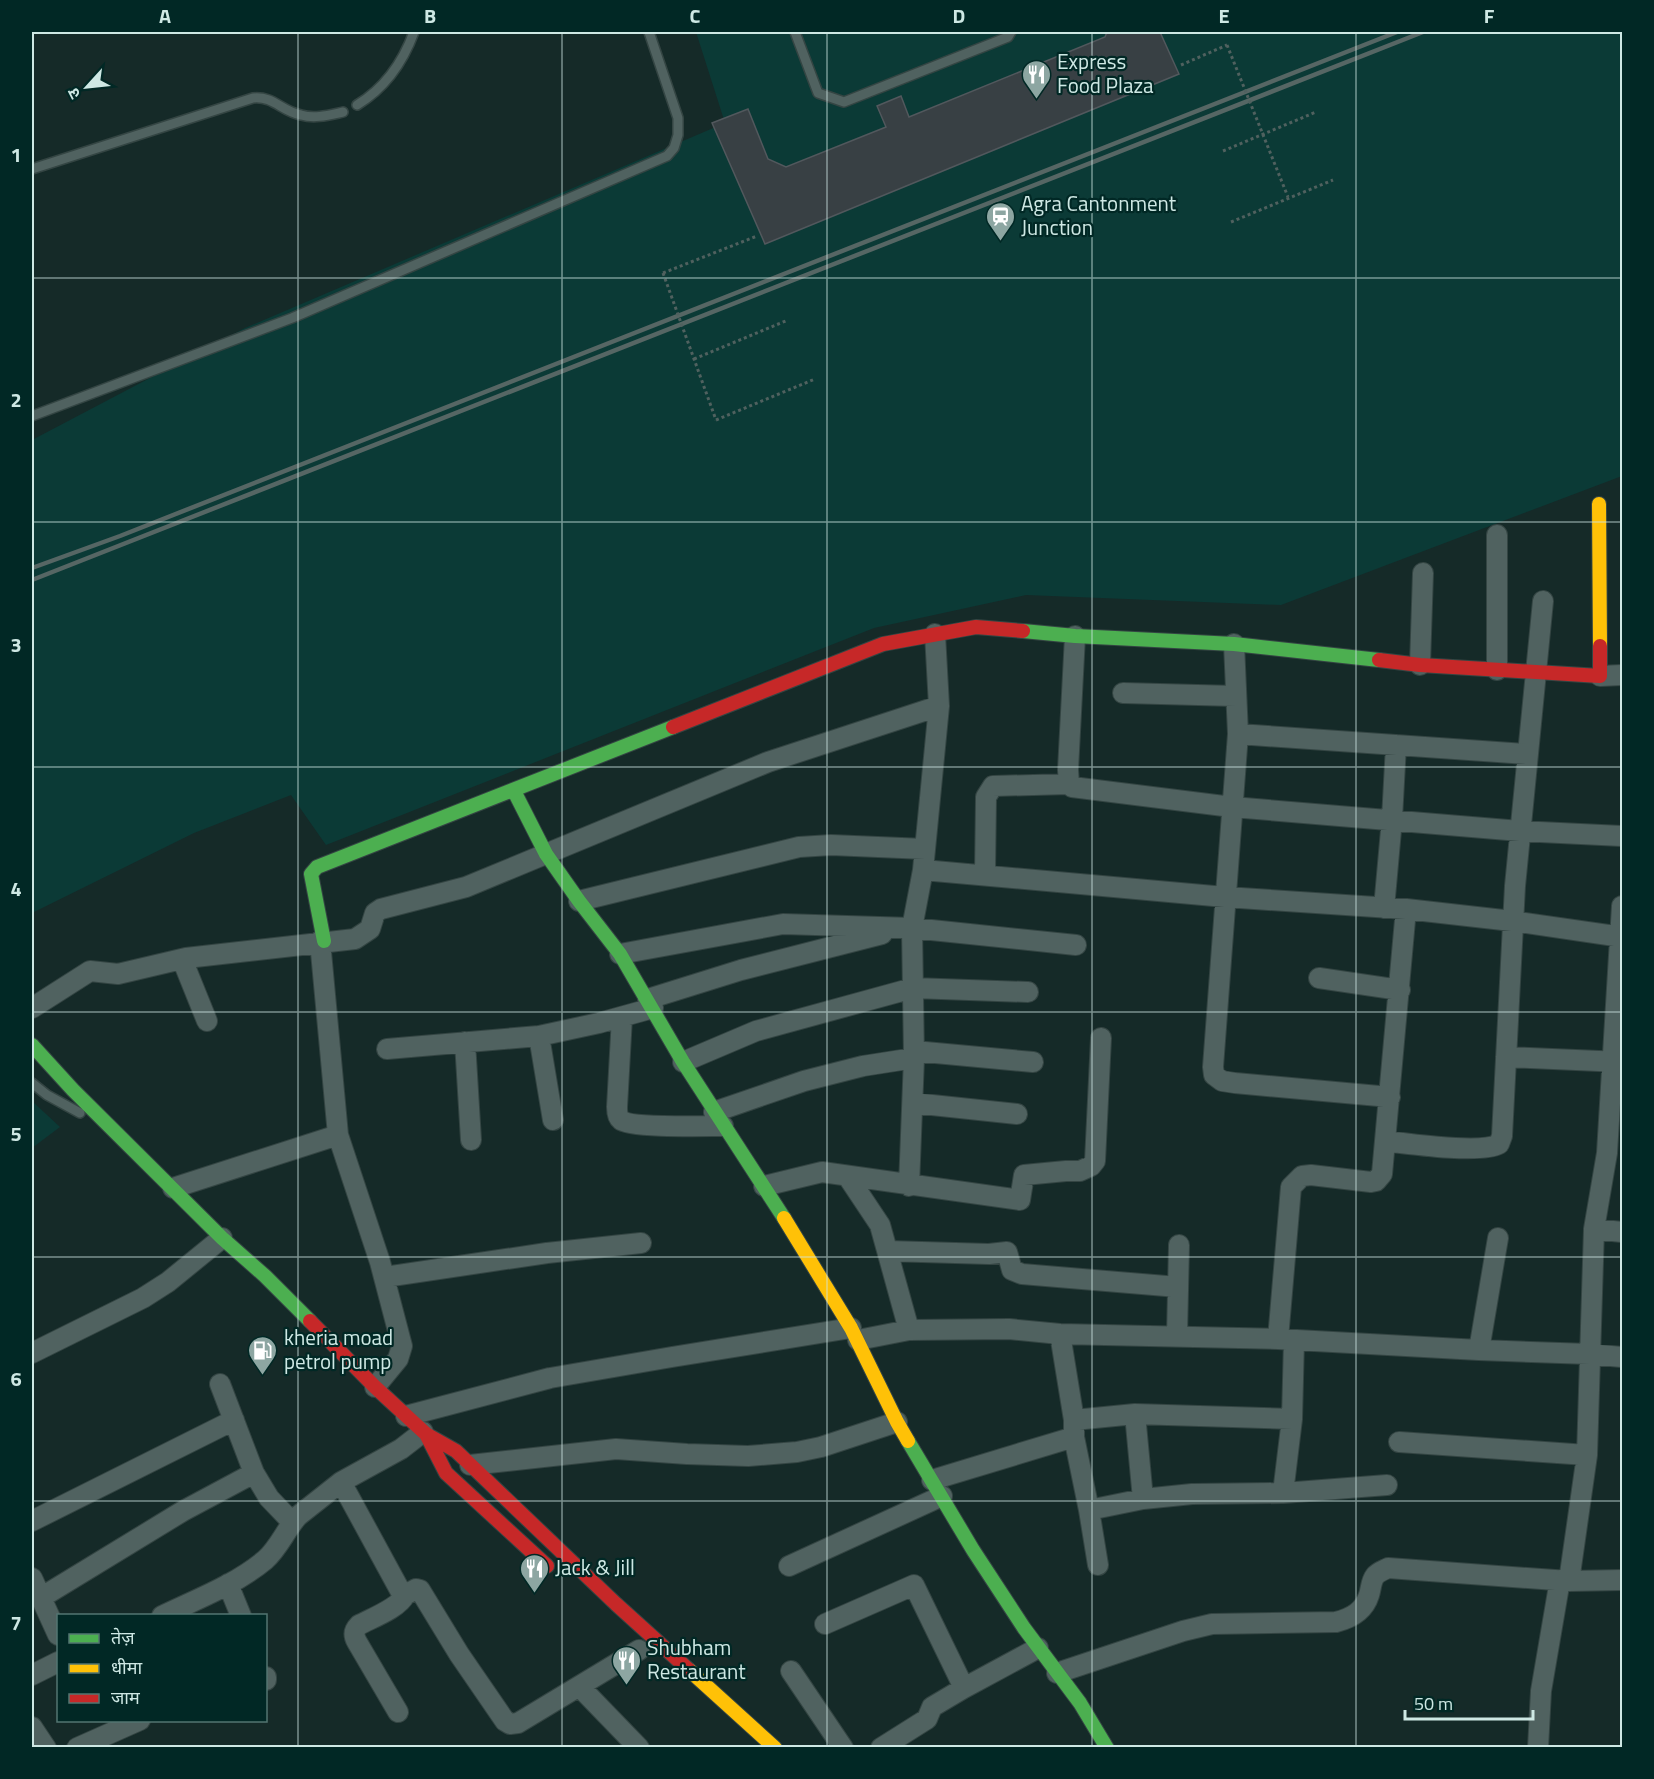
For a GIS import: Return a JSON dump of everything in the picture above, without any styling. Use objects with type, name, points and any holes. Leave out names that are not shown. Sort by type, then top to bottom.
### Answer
[{"type":"street","points":[[1599,504],[1600,676]]},
{"type":"street","points":[[1497,535],[1497,669]]},
{"type":"street","points":[[1420,665],[1423,573]]},
{"type":"street","points":[[1386,1142],[1465,1148],[1494,1147],[1500,1144],[1512,921],[1543,601]]},
{"type":"street","points":[[375,1387],[398,1359],[402,1346],[385,1277],[338,1135],[322,941],[311,874],[314,869],[883,644],[975,627],[1075,636],[1234,644],[1420,665],[1600,676],[1623,675]]},
{"type":"street","points":[[909,1186],[914,1055],[913,988],[907,928],[923,870],[939,706],[935,634]]},
{"type":"street","points":[[1069,784],[1075,636]]},
{"type":"street","points":[[1234,644],[1238,734],[1214,1075],[1222,1081],[1235,1083],[1390,1097]]},
{"type":"street","points":[[1123,693],[1235,696]]},
{"type":"street","points":[[32,1008],[90,971],[118,974],[182,959],[322,941],[355,939],[370,929],[375,913],[381,909],[466,887],[768,762],[939,706]]},
{"type":"street","points":[[1238,734],[1527,754]]},
{"type":"street","points":[[1384,908],[1396,745]]},
{"type":"street","points":[[985,875],[986,797],[993,786],[1069,784],[1072,788],[1232,807],[1520,831],[1623,836]]},
{"type":"street","points":[[514,791],[546,854],[620,954],[683,1062],[764,1186],[855,1334],[897,1422],[987,1572],[1038,1648],[1080,1703],[1107,1748]]},
{"type":"street","points":[[579,901],[799,848],[831,845],[925,849]]},
{"type":"street","points":[[923,870],[1225,897],[1406,909],[1622,937]]},
{"type":"street","points":[[1538,1748],[1541,1691],[1587,1455],[1594,1229],[1615,1154],[1623,906]]},
{"type":"street","points":[[1283,1493],[1292,1419],[1283,1296],[1291,1187],[1302,1176],[1376,1181],[1382,1174],[1406,909]]},
{"type":"street","points":[[620,954],[783,924],[907,928],[1076,945]]},
{"type":"street","points":[[387,1049],[539,1036],[622,1017],[650,1004],[741,970],[907,928]]},
{"type":"street","points":[[182,959],[207,1021]]},
{"type":"street","points":[[1319,978],[1400,990]]},
{"type":"street","points":[[683,1062],[756,1031],[913,988],[1028,992]]},
{"type":"street","points":[[622,1017],[618,1118],[636,1124],[719,1119],[804,1081],[914,1055],[1033,1062]]},
{"type":"street","points":[[539,1036],[553,1120]]},
{"type":"street","points":[[764,1186],[822,1172],[1018,1201],[1021,1199],[1024,1175],[1080,1171],[1091,1166],[1095,1161],[1101,1038]]},
{"type":"street","points":[[465,1042],[471,1140]]},
{"type":"street","points":[[32,1044],[73,1090],[222,1239],[265,1276],[375,1387],[424,1433],[456,1451],[616,1604],[775,1748]]},
{"type":"street","points":[[1506,1057],[1618,1062]]},
{"type":"street","points":[[913,1103],[1017,1114]]},
{"type":"street","points":[[173,1188],[338,1135]]},
{"type":"street","points":[[848,1177],[880,1225],[909,1330]]},
{"type":"street","points":[[1594,1229],[1623,1232]]},
{"type":"street","points":[[1479,1350],[1498,1238]]},
{"type":"street","points":[[32,1353],[143,1298],[178,1275],[222,1239]]},
{"type":"street","points":[[385,1277],[547,1253],[641,1243]]},
{"type":"street","points":[[1177,1336],[1179,1245]]},
{"type":"street","points":[[888,1251],[978,1254],[1007,1252],[1012,1270],[1022,1274],[1178,1287]]},
{"type":"street","points":[[406,1416],[550,1378],[672,1357],[855,1334],[909,1330],[1009,1329],[1060,1334],[1286,1340],[1623,1357]]},
{"type":"street","points":[[1060,1334],[1098,1565]]},
{"type":"street","points":[[219,1384],[254,1473],[269,1498],[292,1522]]},
{"type":"street","points":[[789,1566],[937,1488],[1074,1428],[1135,1414],[1292,1419]]},
{"type":"street","points":[[1135,1414],[1143,1499]]},
{"type":"street","points":[[32,1521],[234,1420]]},
{"type":"street","points":[[470,1465],[616,1449],[738,1455],[797,1452],[821,1447],[897,1422]]},
{"type":"street","points":[[166,1614],[228,1584],[265,1560],[277,1547],[292,1522],[341,1482],[401,1449],[424,1433]]},
{"type":"street","points":[[424,1433],[446,1473],[554,1572]]},
{"type":"street","points":[[1399,1442],[1587,1455]]},
{"type":"street","points":[[57,1633],[35,1588],[254,1473]]},
{"type":"street","points":[[341,1482],[402,1594],[405,1595]]},
{"type":"street","points":[[1089,1510],[1143,1499],[1192,1494],[1283,1493],[1387,1485]]},
{"type":"street","points":[[1057,1673],[1183,1631],[1212,1624],[1336,1622],[1348,1619],[1360,1612],[1368,1598],[1374,1577],[1388,1568],[1564,1581],[1623,1580]]},
{"type":"street","points":[[228,1584],[240,1614]]},
{"type":"street","points":[[825,1624],[914,1586],[964,1688]]},
{"type":"street","points":[[398,1713],[354,1633],[359,1624],[398,1604],[405,1595],[416,1588],[420,1590],[459,1654],[505,1721],[510,1724],[518,1723],[580,1687],[638,1649]]},
{"type":"street","points":[[881,1748],[927,1719],[932,1707],[1038,1648]]},
{"type":"street","points":[[32,1675],[57,1662]]},
{"type":"street","points":[[792,1671],[843,1748]]},
{"type":"street","points":[[580,1687],[639,1748]]},
{"type":"street","points":[[77,1748],[136,1722]]},
{"type":"street","points":[[32,1726],[46,1748]]},
{"type":"lane","points":[[357,105],[372,96],[394,72],[414,32]]},
{"type":"lane","points":[[32,416],[292,318],[667,156],[674,148],[678,135],[678,118],[649,32]]},
{"type":"lane","points":[[795,32],[818,93],[844,102],[1008,36],[1011,32]]},
{"type":"lane","points":[[32,170],[253,98],[268,99],[302,116],[321,117],[343,112]]},
{"type":"lane","points":[[32,1083],[47,1095],[76,1111],[107,1122]]},
{"type":"path","points":[[1181,65],[1227,45],[1288,197]]},
{"type":"path","points":[[1223,151],[1316,112]]},
{"type":"path","points":[[1231,222],[1333,180]]},
{"type":"path","points":[[757,236],[663,273],[716,420],[816,379]]},
{"type":"path","points":[[694,359],[788,320]]},
{"type":"shaded area","points":[[696,32],[1622,32],[1622,476],[1281,605],[1026,595],[874,628],[326,845],[291,795],[194,833],[32,913],[32,440],[245,328],[725,123]]},
{"type":"shaded area","points":[[32,1101],[60,1127],[32,1148]]},
{"type":"building","points":[[1107,32],[1160,32],[1179,74],[765,244],[712,123],[748,109],[768,159],[786,167],[886,127],[877,106],[901,96],[909,117],[1105,37]]},
{"type":"railway","points":[[32,568],[120,536],[1397,32]]},
{"type":"railway","points":[[32,580],[1423,32]]},
{"type":"traffic: fast","points":[[1023,631],[1234,644],[1379,660]]},
{"type":"traffic: fast","points":[[324,941],[311,874],[317,867],[673,727]]},
{"type":"traffic: fast","points":[[514,791],[546,854],[620,954],[683,1062],[784,1218]]},
{"type":"traffic: fast","points":[[32,1045],[73,1090],[222,1238],[265,1276],[310,1321]]},
{"type":"traffic: fast","points":[[908,1441],[973,1550],[1024,1628],[1080,1703],[1107,1748]]},
{"type":"traffic: slow","points":[[1599,504],[1600,646]]},
{"type":"traffic: slow","points":[[784,1218],[851,1328],[908,1441]]},
{"type":"traffic: slow","points":[[689,1670],[775,1748]]},
{"type":"traffic: jam","points":[[673,727],[883,644],[976,627],[1023,631]]},
{"type":"traffic: jam","points":[[1379,660],[1420,665],[1600,676],[1600,646]]},
{"type":"traffic: jam","points":[[310,1321],[375,1387],[426,1434],[456,1451],[616,1604],[689,1670]]},
{"type":"traffic: jam","points":[[426,1434],[446,1473],[547,1566]]},
{"type":"place","name":"Express Food Plaza","points":[[1036,100]]},
{"type":"place","name":"Agra Cantonment Junction","points":[[1000,242]]},
{"type":"place","name":"kheria moad petrol pump","points":[[263,1376]]},
{"type":"place","name":"Jack & Jill","points":[[534,1594]]},
{"type":"place","name":"Shubham Restaurant","points":[[626,1686]]}]
